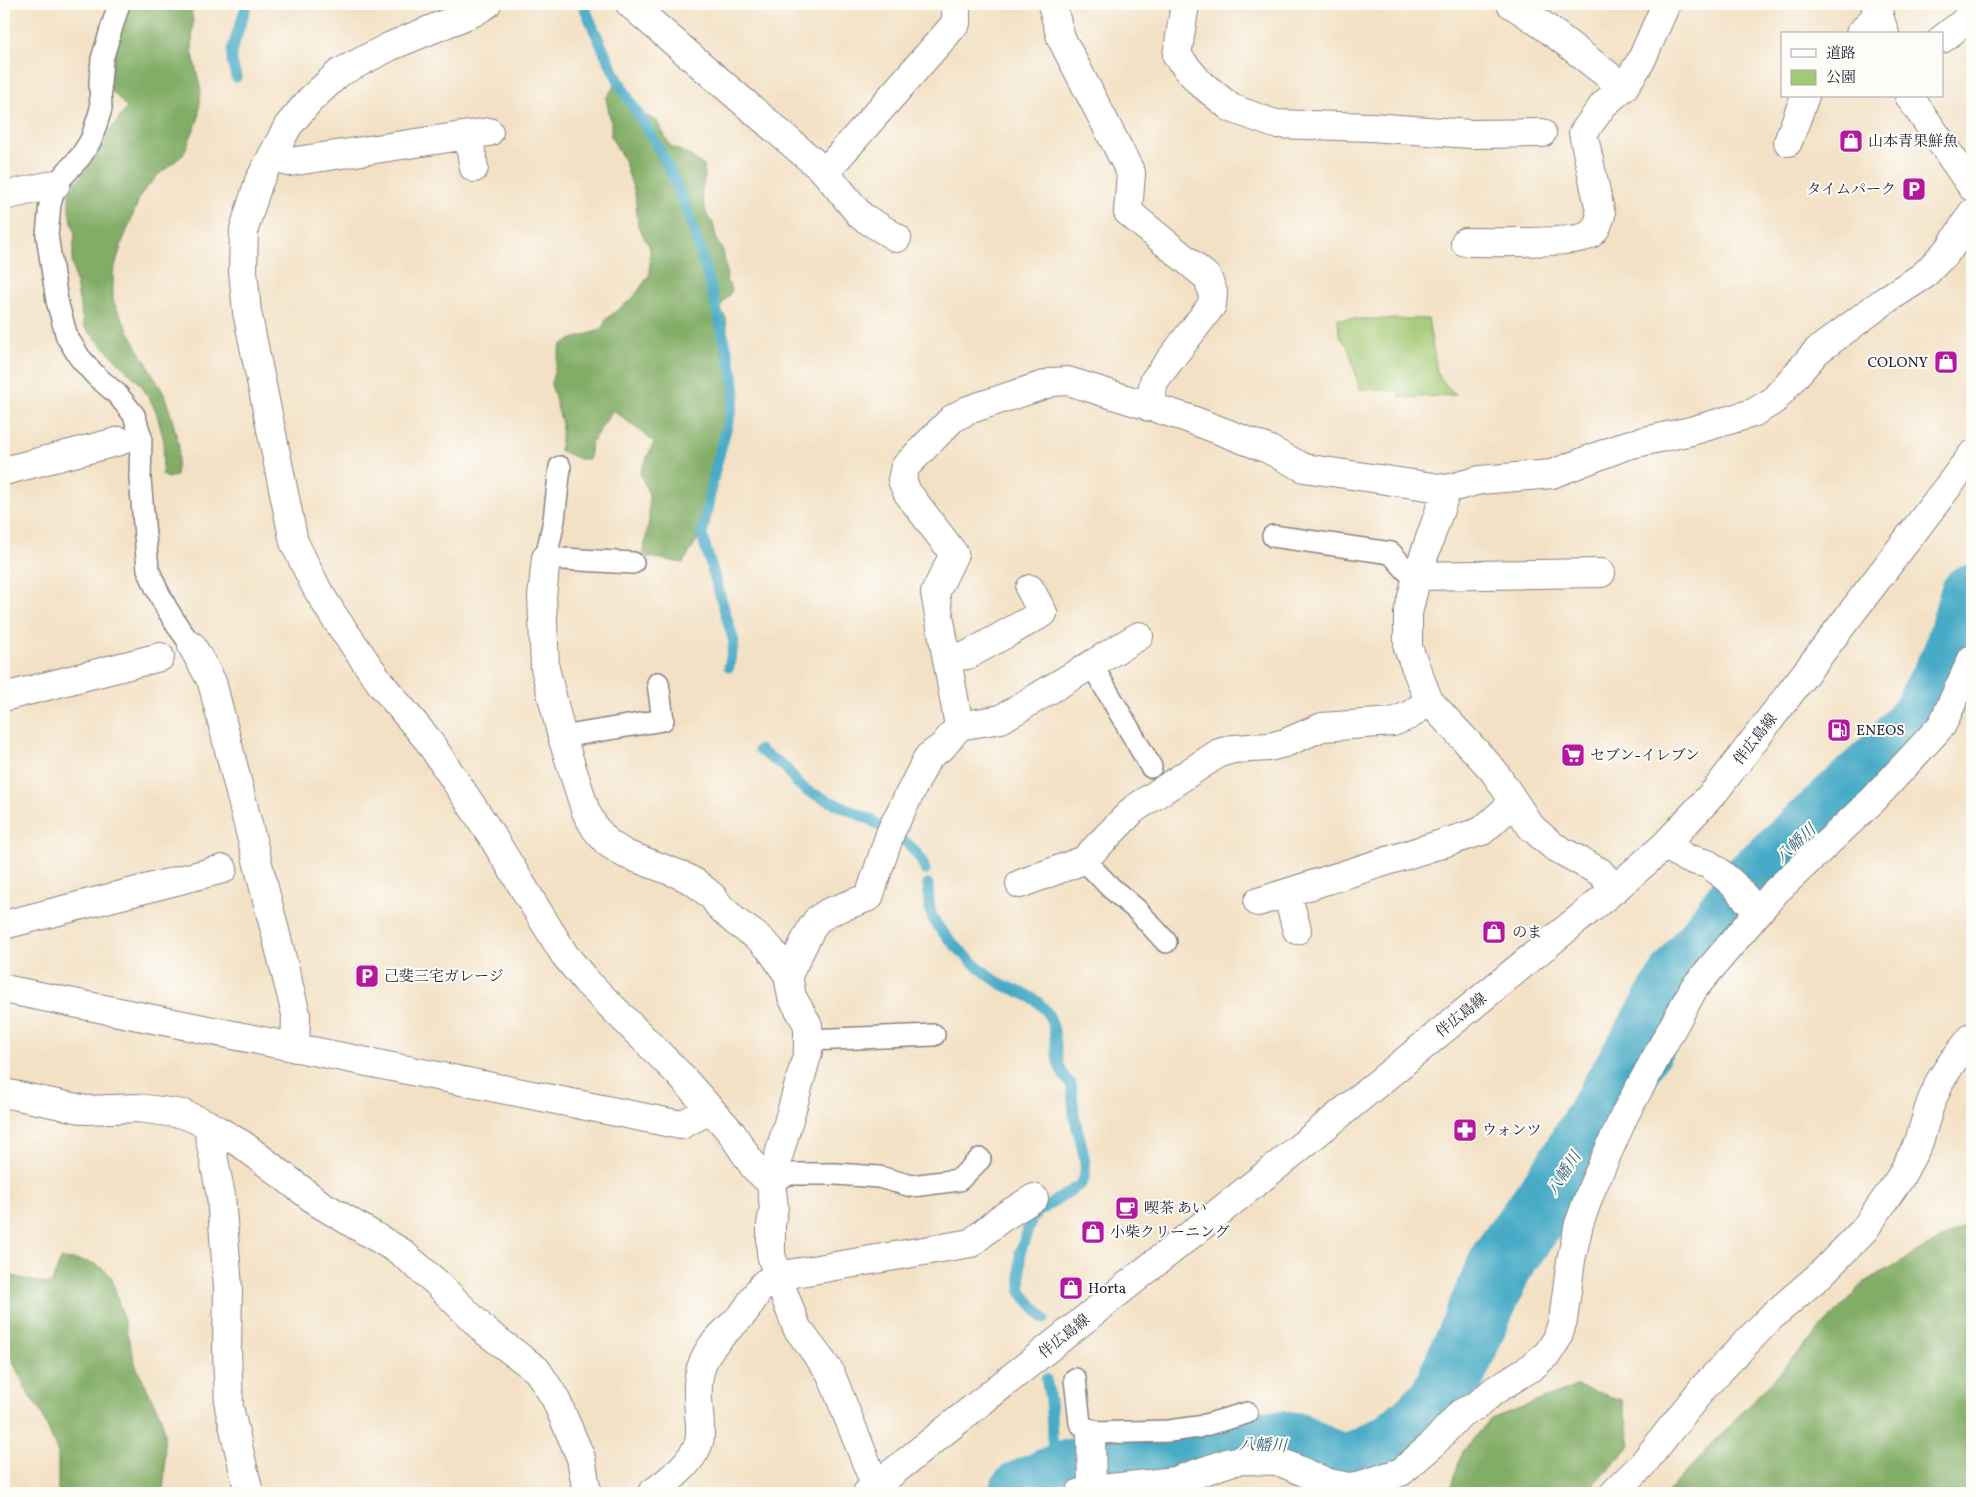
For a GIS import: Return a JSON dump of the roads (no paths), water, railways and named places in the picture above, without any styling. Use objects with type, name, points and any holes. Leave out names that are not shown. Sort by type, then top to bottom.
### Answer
[{"type":"street","points":[[487,4],[474,12],[436,14],[339,73],[310,100],[288,126],[258,181],[244,229],[243,271],[249,322],[294,542],[317,589],[333,615],[381,684],[428,740],[490,833],[564,954],[586,981],[678,1073],[731,1132],[754,1167],[771,1183]]},
{"type":"street","points":[[630,4],[824,172],[861,216],[896,238]]},
{"type":"street","points":[[824,172],[956,23],[956,4]]},
{"type":"street","points":[[1052,4],[1061,38],[1131,173],[1128,212],[1207,277],[1212,292],[1212,305],[1154,381],[1149,407]]},
{"type":"street","points":[[1185,4],[1177,56],[1200,82],[1231,108],[1275,124],[1372,127],[1470,134],[1542,133]]},
{"type":"street","points":[[1511,4],[1529,14],[1594,66],[1624,87]]},
{"type":"street","points":[[1465,242],[1559,240],[1588,236],[1597,227],[1600,215],[1583,133],[1604,104],[1624,87],[1640,61],[1666,4]]},
{"type":"street","points":[[1944,38],[1971,16]]},
{"type":"street","points":[[1862,32],[1880,17]]},
{"type":"street","points":[[1788,142],[1804,98]]},
{"type":"street","points":[[1909,98],[1972,187]]},
{"type":"street","points":[[274,152],[290,162],[478,133],[474,168]]},
{"type":"street","points":[[4,196],[56,184]]},
{"type":"street","points":[[959,726],[935,593],[954,554],[907,492],[902,480],[905,467],[952,419],[968,410],[1053,382],[1068,381],[1187,418],[1268,450],[1304,468],[1447,489],[1480,480],[1552,474],[1627,445],[1691,431],[1754,413],[1772,401],[1817,351],[1887,299],[1923,276],[1950,248],[1972,213]]},
{"type":"street","points":[[4,471],[120,440]]},
{"type":"street","name":"伴広島線","points":[[872,1490],[1270,1171],[1616,889],[1665,845],[1716,790],[1972,455]]},
{"type":"street","points":[[1447,489],[1417,576],[1408,613],[1408,648],[1429,701],[1493,770],[1513,803],[1531,827],[1553,846],[1600,872],[1616,889]]},
{"type":"street","points":[[546,558],[542,598],[545,668],[562,737],[586,812],[595,828],[608,843],[625,854],[681,875],[696,883],[713,896],[719,906],[736,922],[759,938],[788,975],[792,997],[808,1024],[808,1052],[771,1183],[774,1207],[771,1225],[771,1254],[776,1276],[797,1328],[830,1372],[872,1490]]},
{"type":"street","points":[[1417,576],[1601,573]]},
{"type":"street","points":[[947,658],[968,655],[1043,613],[1030,589]]},
{"type":"street","points":[[788,975],[810,931],[818,920],[829,912],[869,897],[891,831],[928,758],[944,746],[959,726],[1001,719],[1139,636]]},
{"type":"street","points":[[192,646],[212,682],[296,1014],[295,1048]]},
{"type":"street","points":[[4,697],[160,657]]},
{"type":"street","points":[[1091,1442],[1088,1489],[1175,1481],[1230,1462],[1242,1460],[1278,1462],[1329,1483],[1349,1488],[1401,1472],[1431,1446],[1461,1413],[1476,1406],[1495,1390],[1532,1367],[1548,1353],[1557,1339],[1563,1320],[1571,1260],[1579,1224],[1592,1188],[1625,1114],[1694,988],[1755,909],[1873,800],[1942,725],[1972,659]]},
{"type":"street","points":[[1020,884],[1084,860],[1134,809],[1219,753],[1232,749],[1269,747],[1285,743],[1322,727],[1393,722],[1410,714],[1429,701]]},
{"type":"street","points":[[1258,902],[1482,831],[1513,803]]},
{"type":"street","points":[[1665,845],[1686,858],[1708,864],[1733,884],[1755,909]]},
{"type":"street","points":[[4,925],[222,869]]},
{"type":"street","points":[[1287,893],[1297,930]]},
{"type":"street","points":[[4,989],[681,1125],[710,1110]]},
{"type":"street","points":[[1614,1493],[1642,1465],[1717,1374],[1770,1318],[1820,1275],[1864,1230],[1900,1178],[1916,1148],[1940,1081],[1972,1037]]},
{"type":"street","points":[[4,1093],[86,1110],[138,1108],[183,1114],[207,1124],[243,1145],[320,1204],[401,1252],[437,1283],[485,1331],[537,1370],[555,1398],[581,1458],[587,1493]]},
{"type":"street","points":[[207,1124],[221,1196],[228,1288],[227,1350],[229,1407],[249,1493]]},
{"type":"street","points":[[652,1493],[666,1484],[697,1448],[700,1437],[697,1407],[698,1378],[709,1348],[742,1314],[763,1284],[776,1276],[971,1243],[1000,1219],[1034,1198]]},
{"type":"lane","points":[[119,4],[102,59],[100,82],[101,109],[91,140],[81,156],[56,184],[50,204],[47,235],[57,301],[67,337],[80,358],[96,376],[117,394],[134,415],[141,437],[140,479],[148,569],[182,633],[192,646]]},
{"type":"lane","points":[[560,467],[554,520],[546,558],[633,563]]},
{"type":"lane","points":[[1273,536],[1391,553],[1408,571],[1417,576]]},
{"type":"lane","points":[[1092,665],[1151,767]]},
{"type":"lane","points":[[562,737],[663,720],[658,683]]},
{"type":"lane","points":[[1084,860],[1110,887],[1137,910],[1166,942]]},
{"type":"lane","points":[[808,1040],[934,1035]]},
{"type":"lane","points":[[771,1183],[788,1174],[836,1174],[879,1178],[912,1186],[931,1184],[959,1180],[980,1159]]},
{"type":"lane","points":[[1075,1379],[1080,1423],[1091,1442],[1198,1427],[1247,1413]]},
{"type":"waterway","points":[[236,77],[232,62],[232,50],[247,4]]},
{"type":"waterway","points":[[583,4],[611,66],[663,156],[682,199],[700,248],[733,375],[735,394],[715,470],[702,535],[734,642],[729,667]]},
{"type":"waterway","name":"八幡川","points":[[1021,1493],[1070,1471],[1182,1460],[1218,1445],[1233,1442],[1293,1444],[1331,1463],[1351,1466],[1397,1443],[1440,1403],[1502,1261],[1563,1176],[1682,976],[1752,883],[1892,754],[1923,716],[1954,658],[1972,596]]},
{"type":"waterway","points":[[759,750],[786,768],[797,783],[807,791],[871,820],[880,826]]},
{"type":"waterway","points":[[899,838],[915,851],[925,870]]},
{"type":"waterway","points":[[928,884],[931,914],[950,941],[990,977],[1031,997],[1041,1005],[1053,1025],[1059,1066],[1071,1084],[1075,1119],[1085,1161],[1084,1178],[1081,1184],[1037,1213],[1032,1219],[1020,1252],[1021,1292],[1044,1319]]},
{"type":"waterway","points":[[1046,1379],[1049,1392],[1056,1477]]},
{"type":"place","name":"山本青果鮮魚","points":[[1851,141]]},
{"type":"place","name":"タイムパーク","points":[[1914,189]]},
{"type":"place","name":"COLONY","points":[[1946,362]]},
{"type":"place","name":"ENEOS","points":[[1839,730]]},
{"type":"place","name":"セブン-イレブン","points":[[1573,755]]},
{"type":"place","name":"のま","points":[[1494,932]]},
{"type":"place","name":"己斐三宅ガレージ","points":[[367,976]]},
{"type":"place","name":"ウォンツ","points":[[1465,1130]]},
{"type":"place","name":"喫茶 あい","points":[[1127,1208]]},
{"type":"place","name":"小柴クリーニング","points":[[1093,1232]]},
{"type":"place","name":"Horta","points":[[1071,1288]]}]
